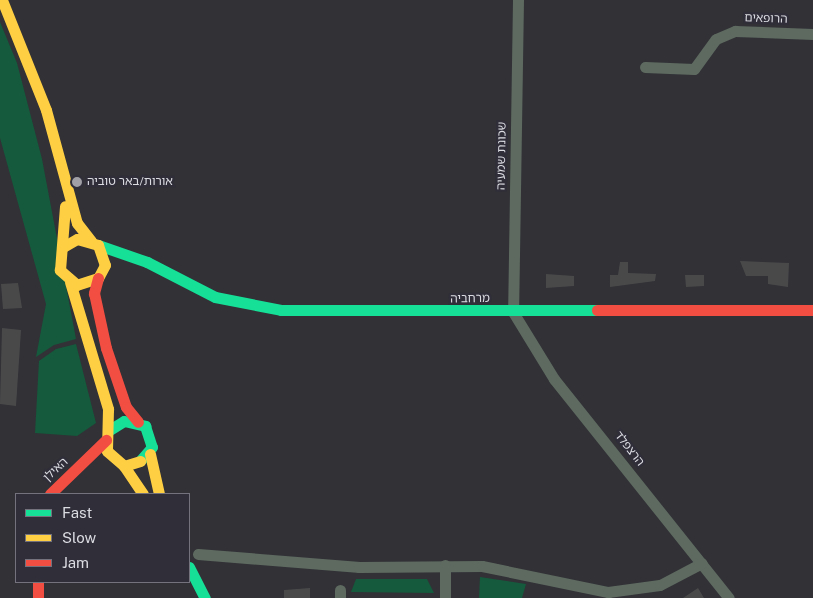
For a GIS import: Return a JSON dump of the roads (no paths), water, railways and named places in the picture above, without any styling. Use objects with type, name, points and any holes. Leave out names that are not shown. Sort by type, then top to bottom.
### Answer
[{"type":"main road","points":[[2,0],[46,110],[77,223],[95,243],[105,258],[94,293],[106,348],[126,406],[152,439],[150,454],[159,493]]},
{"type":"main road","points":[[59,161],[67,221],[60,270],[70,282],[83,313],[108,434],[119,464],[142,493]]},
{"type":"main road","points":[[63,247],[77,239],[95,243]]},
{"type":"main road","name":"מרחביה","points":[[95,243],[138,258],[215,297],[281,310],[514,312],[813,310]]},
{"type":"main road","points":[[70,282],[85,285],[117,262],[138,258]]},
{"type":"main road","points":[[108,434],[124,421],[138,422]]},
{"type":"main road","name":"האילן","points":[[51,493],[80,466],[108,434]]},
{"type":"main road","points":[[119,464],[139,464],[150,454]]},
{"type":"main road","name":"האילן","points":[[80,466],[119,464]]},
{"type":"main road","points":[[190,569],[205,598]]},
{"type":"main road","points":[[38,583],[38,598]]},
{"type":"main road","points":[[188,583],[197,598]]},
{"type":"street","name":"שכונת שמעיה","points":[[514,312],[518,0]]},
{"type":"street","name":"הרופאים","points":[[645,67],[694,69],[716,39],[735,31],[813,34]]},
{"type":"street","name":"הרצפלד","points":[[514,312],[554,379],[729,598]]},
{"type":"street","points":[[198,554],[359,567],[445,565],[528,572],[608,592],[638,594],[673,580],[702,563]]},
{"type":"street","points":[[445,565],[445,598]]},
{"type":"place","name":"אורות/באר טוביה","points":[[77,182]]}]
